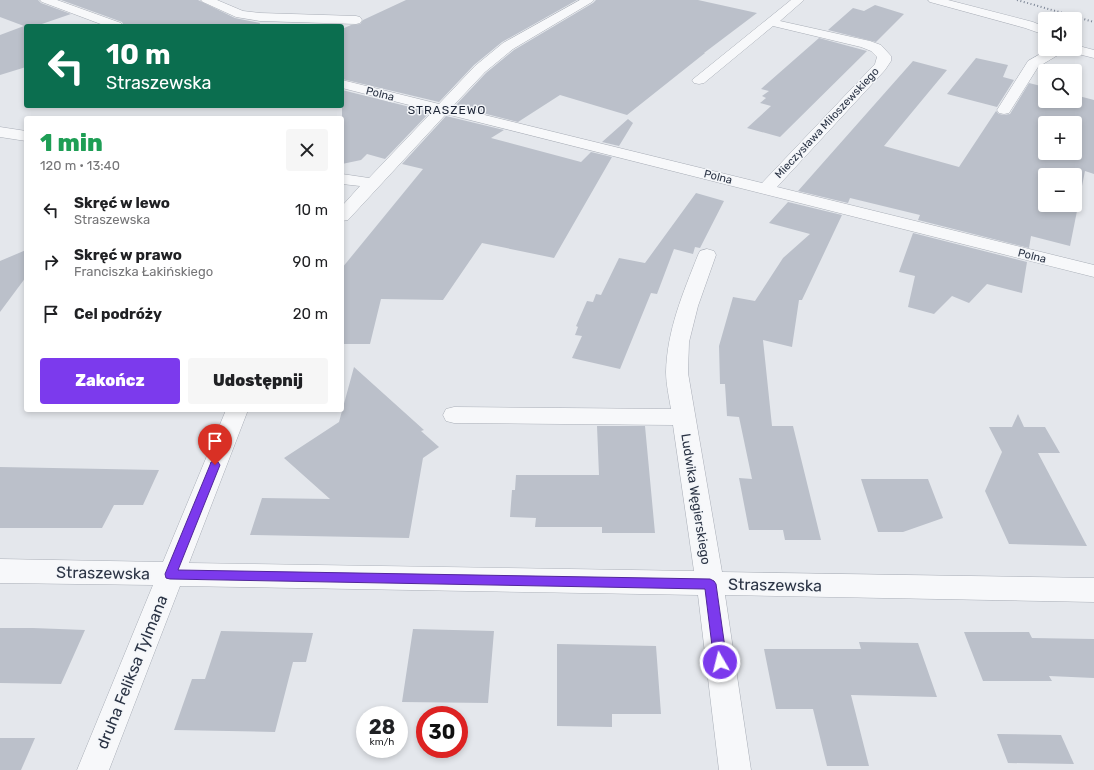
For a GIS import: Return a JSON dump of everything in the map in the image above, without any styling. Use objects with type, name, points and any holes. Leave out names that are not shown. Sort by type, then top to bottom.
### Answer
[{"type":"street","points":[[46,0],[112,24]]},
{"type":"street","points":[[207,0],[240,14],[260,17],[356,20]]},
{"type":"street","points":[[344,214],[371,183],[480,69],[508,46],[588,0]]},
{"type":"street","points":[[699,80],[798,0]]},
{"type":"street","points":[[934,0],[1038,28]]},
{"type":"street","name":"Mieczysława Miłoszewskiego","points":[[766,189],[884,61],[884,56],[876,48],[865,44],[770,22]]},
{"type":"street","points":[[1082,51],[1094,54]]},
{"type":"street","points":[[1004,110],[1033,64],[1046,56]]},
{"type":"street","name":"Polna","points":[[344,85],[1094,271]]},
{"type":"street","points":[[0,132],[24,136]]},
{"type":"street","points":[[344,179],[371,183]]},
{"type":"street","name":"Ludwika Węgierskiego","points":[[707,255],[688,306],[679,342],[677,373],[710,584],[735,770]]},
{"type":"street","name":"druha Feliksa Tylmana","points":[[93,770],[170,574],[236,412]]},
{"type":"street","points":[[454,415],[683,417]]},
{"type":"street","name":"Straszewska","points":[[0,571],[1094,590]]},
{"type":"building","points":[[0,0],[38,0],[41,3],[71,14],[42,24],[24,24],[24,26],[0,17]]},
{"type":"building","points":[[61,0],[198,0],[235,18],[260,23],[123,24],[122,22]]},
{"type":"building","points":[[406,0],[577,0],[502,42],[474,65],[439,102],[344,79],[344,28],[351,25],[360,24],[363,20]]},
{"type":"building","points":[[596,0],[698,0],[757,13],[704,53],[627,115],[560,95],[518,122],[455,106],[486,73],[514,50]]},
{"type":"building","points":[[875,5],[904,14],[876,42],[828,30],[853,8],[864,11]]},
{"type":"building","points":[[24,26],[24,68],[0,75],[0,35]]},
{"type":"building","points":[[819,38],[867,51],[780,137],[747,128],[771,106],[760,103],[766,98],[762,96],[769,91],[761,89]]},
{"type":"building","points":[[976,58],[1008,65],[1003,77],[1014,80],[997,107],[947,94]]},
{"type":"building","points":[[913,61],[947,70],[884,146],[959,167],[996,111],[999,114],[1010,114],[1029,83],[1038,85],[1038,108],[1082,108],[1082,97],[1094,100],[1094,174],[1085,171],[1082,186],[1082,168],[1038,168],[1038,212],[1077,212],[1070,246],[1031,236],[1029,248],[918,220],[920,215],[850,198],[848,203],[798,191]]},
{"type":"building","points":[[344,90],[430,112],[385,159],[367,154],[361,160],[344,164],[344,116],[342,116],[342,108],[344,108]]},
{"type":"building","points":[[446,116],[504,130],[491,138],[581,162],[591,152],[612,157],[554,258],[482,243],[443,300],[381,299],[370,344],[344,344],[344,266],[423,169],[402,164]]},
{"type":"building","points":[[628,119],[633,123],[619,146],[602,142]]},
{"type":"building","points":[[696,193],[724,201],[700,248],[695,247],[693,254],[674,249],[657,294],[651,293],[620,369],[572,358],[582,336],[575,335],[578,327],[576,326],[587,301],[593,302],[596,294],[601,295],[619,258],[645,263]]},
{"type":"building","points":[[788,202],[842,215],[802,300],[799,300],[792,347],[763,340],[772,426],[793,426],[821,540],[785,540],[783,530],[749,530],[739,478],[752,479],[739,417],[727,416],[725,384],[720,384],[719,346],[733,297],[755,301],[783,258],[810,234],[769,223]]},
{"type":"building","points":[[913,233],[1027,262],[1022,293],[987,284],[969,303],[952,296],[934,314],[908,307],[915,276],[899,272]]},
{"type":"building","points":[[24,251],[24,280],[0,312],[0,261]]},
{"type":"building","points":[[354,367],[424,430],[421,431],[439,447],[423,458],[409,538],[250,535],[262,498],[330,499],[284,458],[339,422],[342,412],[344,412],[344,404]]},
{"type":"building","points":[[1018,414],[1024,427],[1045,427],[1060,453],[1038,453],[1087,546],[1009,544],[985,491],[1002,452],[989,427],[1012,427]]},
{"type":"building","points":[[597,426],[645,426],[655,533],[602,533],[602,527],[535,527],[536,518],[510,517],[512,490],[515,490],[516,475],[599,475]]},
{"type":"building","points":[[0,467],[159,470],[143,505],[114,505],[102,528],[0,528]]},
{"type":"building","points":[[861,479],[928,479],[943,518],[903,532],[878,532]]},
{"type":"building","points":[[0,628],[85,630],[61,684],[0,683]]},
{"type":"building","points":[[413,629],[494,631],[488,703],[402,702]]},
{"type":"building","points":[[221,631],[313,633],[306,662],[293,662],[275,732],[174,730],[192,679],[205,679]]},
{"type":"building","points":[[964,632],[1029,632],[1032,638],[1094,639],[1094,678],[1049,676],[1052,681],[983,681]]},
{"type":"building","points":[[859,642],[918,643],[937,697],[851,695],[869,766],[827,766],[813,709],[776,709],[764,649],[861,649]]},
{"type":"building","points":[[557,644],[656,646],[661,714],[612,714],[612,727],[557,726]]},
{"type":"building","points":[[997,734],[1061,735],[1074,764],[1008,763]]},
{"type":"building","points":[[0,738],[35,738],[21,770],[0,770]]},
{"type":"railway","points":[[1017,0],[1094,22]]},
{"type":"district","name":"STRASZEWO","points":[[447,110]]},
{"type":"route","points":[[215,465],[170,574],[710,584],[720,662]]}]
